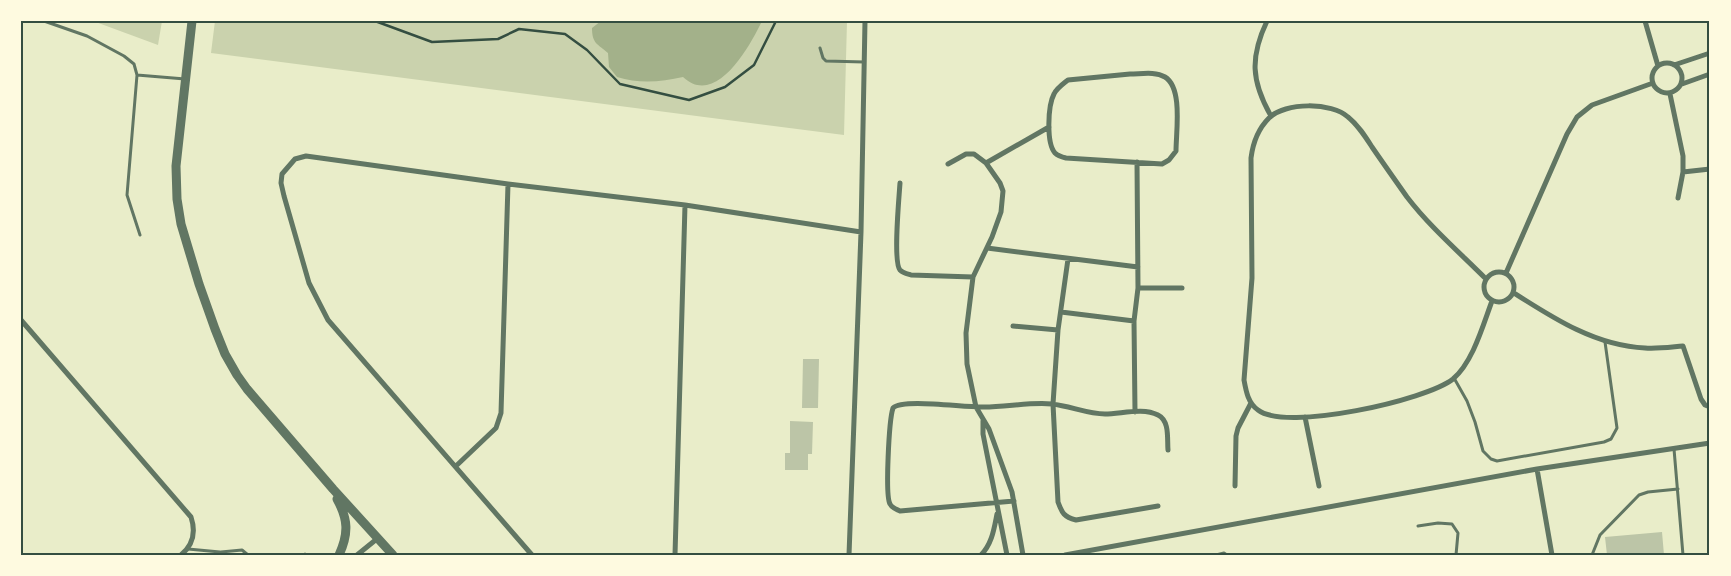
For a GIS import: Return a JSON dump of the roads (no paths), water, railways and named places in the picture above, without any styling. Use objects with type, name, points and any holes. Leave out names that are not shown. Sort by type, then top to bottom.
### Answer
[{"type":"street","points":[[192,21],[175,179],[182,224],[199,284],[225,354],[237,375],[332,489],[393,555]]},
{"type":"street","points":[[850,555],[865,21]]},
{"type":"street","points":[[1267,21],[1256,50],[1255,68],[1263,102],[1271,116]]},
{"type":"street","points":[[1644,21],[1658,66]]},
{"type":"street","points":[[1674,65],[1710,53]]},
{"type":"street","points":[[1667,63],[1674,65],[1680,70],[1682,84],[1679,89],[1670,94],[1656,89],[1652,75],[1658,66],[1667,63]]},
{"type":"street","points":[[1130,74],[1156,74],[1172,83],[1176,95],[1176,151],[1162,164],[1060,156],[1052,148],[1049,128],[1050,103],[1054,93],[1068,80],[1130,74]]},
{"type":"street","points":[[1682,84],[1710,74]]},
{"type":"street","points":[[1506,273],[1567,134],[1577,117],[1592,105],[1653,83]]},
{"type":"street","points":[[1670,94],[1682,147],[1683,172],[1678,198]]},
{"type":"street","points":[[1486,279],[1408,198],[1358,127],[1348,116],[1333,108],[1320,106],[1287,109],[1271,116],[1257,132],[1251,158],[1252,278],[1244,380],[1246,393],[1258,411],[1283,418],[1353,412],[1443,386],[1454,378],[1469,359],[1492,301]]},
{"type":"street","points":[[986,163],[1049,128]]},
{"type":"street","points":[[948,164],[961,156],[970,153],[974,154],[986,163],[1000,183],[1003,200],[1001,212],[973,277],[966,333],[967,364],[976,407],[989,429],[1012,492],[1023,555]]},
{"type":"street","points":[[532,555],[328,320],[309,283],[281,183],[282,174],[295,159],[306,156],[508,184],[685,205],[860,232]]},
{"type":"street","points":[[1135,412],[1134,321],[1138,288],[1137,162]]},
{"type":"street","points":[[1683,172],[1710,169]]},
{"type":"street","points":[[456,466],[496,428],[501,413],[508,184]]},
{"type":"street","points":[[900,184],[897,252],[899,269],[911,275],[973,277]]},
{"type":"street","points":[[675,555],[685,205]]},
{"type":"street","points":[[987,248],[1138,267]]},
{"type":"street","points":[[1068,259],[1058,330],[1053,404],[1058,502],[1062,513],[1067,518],[1076,520],[1158,506]]},
{"type":"street","points":[[1494,273],[1506,273],[1512,278],[1514,293],[1502,302],[1492,301],[1485,292],[1484,284],[1486,279],[1494,273]]},
{"type":"street","points":[[1138,288],[1182,288]]},
{"type":"street","points":[[1514,293],[1551,317],[1605,342],[1645,348],[1684,346],[1701,399],[1705,405],[1710,407]]},
{"type":"street","points":[[1062,312],[1134,321]]},
{"type":"street","points":[[21,320],[191,517],[194,524],[194,534],[188,549],[181,555]]},
{"type":"street","points":[[1013,326],[1058,330]]},
{"type":"street","points":[[1234,486],[1236,436],[1251,402]]},
{"type":"street","points":[[1014,501],[900,511],[890,506],[888,497],[893,408],[896,405],[910,403],[976,407],[1053,404],[1105,414],[1150,412],[1159,415],[1164,420],[1168,450]]},
{"type":"street","points":[[1305,417],[1319,486]]},
{"type":"street","points":[[983,420],[983,434],[1008,555]]},
{"type":"street","points":[[1065,555],[1538,469],[1710,443]]},
{"type":"street","points":[[1538,469],[1552,555]]},
{"type":"street","points":[[332,489],[342,509],[346,529],[346,536],[339,555]]},
{"type":"street","points":[[981,555],[992,538],[998,512]]},
{"type":"street","points":[[357,555],[379,538]]},
{"type":"lane","points":[[44,21],[87,36],[124,56],[134,64],[137,75],[127,196],[140,235]]},
{"type":"lane","points":[[820,48],[826,61],[864,62]]},
{"type":"lane","points":[[137,75],[186,79]]},
{"type":"lane","points":[[1454,378],[1476,422],[1479,443],[1483,451],[1491,459],[1497,461],[1604,442],[1611,439],[1617,428],[1605,342]]},
{"type":"lane","points":[[1674,449],[1684,555]]},
{"type":"lane","points":[[1592,555],[1600,535],[1639,495],[1648,492],[1678,490]]},
{"type":"lane","points":[[1418,526],[1438,523],[1452,524],[1458,533],[1456,555]]},
{"type":"lane","points":[[188,549],[220,552],[242,550],[248,555]]},
{"type":"lane","points":[[220,552],[225,555]]},
{"type":"lane","points":[[1216,555],[1227,555]]}]
